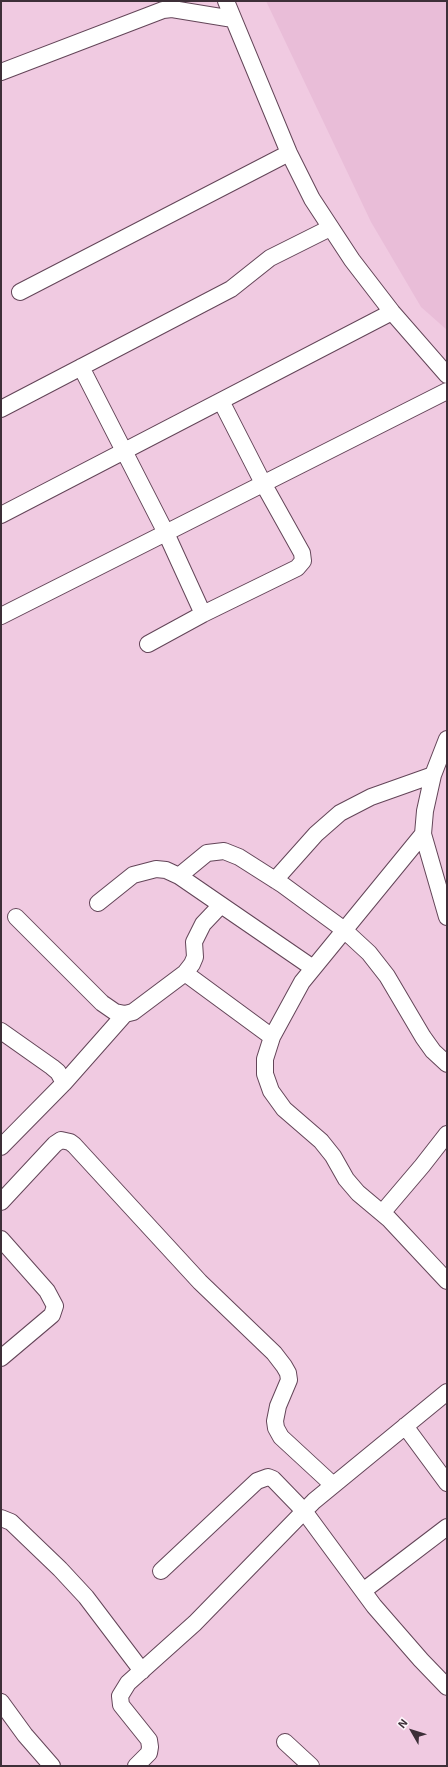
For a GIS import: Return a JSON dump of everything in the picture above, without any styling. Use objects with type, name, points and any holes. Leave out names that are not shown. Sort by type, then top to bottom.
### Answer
[{"type":"street","points":[[226,1],[289,153],[312,199],[330,228],[392,312],[447,375]]},
{"type":"street","points":[[1,72],[162,10],[172,9],[233,19]]},
{"type":"street","points":[[20,292],[289,153]]},
{"type":"street","points":[[1,408],[231,289],[270,258],[330,228]]},
{"type":"street","points":[[1,516],[392,312]]},
{"type":"street","points":[[80,367],[166,533],[203,614]]},
{"type":"street","points":[[1,616],[264,485],[447,391]]},
{"type":"street","points":[[148,644],[203,614],[297,568],[303,561],[302,552],[264,485],[220,401]]},
{"type":"street","points":[[447,739],[433,775],[425,811],[423,834],[441,877],[447,917]]},
{"type":"street","points":[[275,880],[316,834],[340,814],[371,797],[433,775]]},
{"type":"street","points":[[423,834],[343,929],[302,982],[272,1037],[265,1059],[265,1074],[271,1091],[284,1109],[321,1141],[333,1156],[346,1179],[358,1193],[382,1213],[447,1281]]},
{"type":"street","points":[[179,876],[207,853],[224,851],[239,857],[275,880],[343,929],[369,953],[387,976],[423,1037],[433,1051],[447,1064]]},
{"type":"street","points":[[98,903],[133,875],[156,869],[166,870],[179,876],[313,968]]},
{"type":"street","points":[[16,917],[102,1003],[115,1012],[124,1014],[133,1012],[184,973],[192,964],[195,957],[194,942],[196,936],[203,924],[221,906]]},
{"type":"street","points":[[184,973],[272,1037]]},
{"type":"street","points":[[1,1147],[64,1083],[124,1014]]},
{"type":"street","points":[[1,1031],[52,1067],[58,1072],[64,1083]]},
{"type":"street","points":[[382,1213],[447,1134]]},
{"type":"street","points":[[1,1202],[55,1144],[61,1140],[74,1145],[200,1282],[274,1353],[284,1366],[288,1373],[289,1380],[278,1406],[275,1421],[276,1428],[281,1437],[333,1485]]},
{"type":"street","points":[[1,1239],[47,1291],[55,1306],[52,1315],[1,1357]]},
{"type":"street","points":[[136,1766],[149,1752],[149,1740],[121,1705],[120,1696],[128,1683],[195,1623],[304,1511],[333,1485],[447,1392]]},
{"type":"street","points":[[405,1426],[447,1483]]},
{"type":"street","points":[[161,1572],[257,1481],[268,1477],[273,1479],[304,1511],[364,1591],[421,1660],[447,1687]]},
{"type":"street","points":[[1,1518],[11,1522],[60,1569],[86,1597],[142,1670]]},
{"type":"street","points":[[364,1591],[447,1527]]},
{"type":"street","points":[[1,1702],[52,1766]]},
{"type":"street","points":[[285,1742],[311,1766]]},
{"type":"shaded area","points":[[266,1],[447,1],[447,330],[421,307],[371,222]]}]
